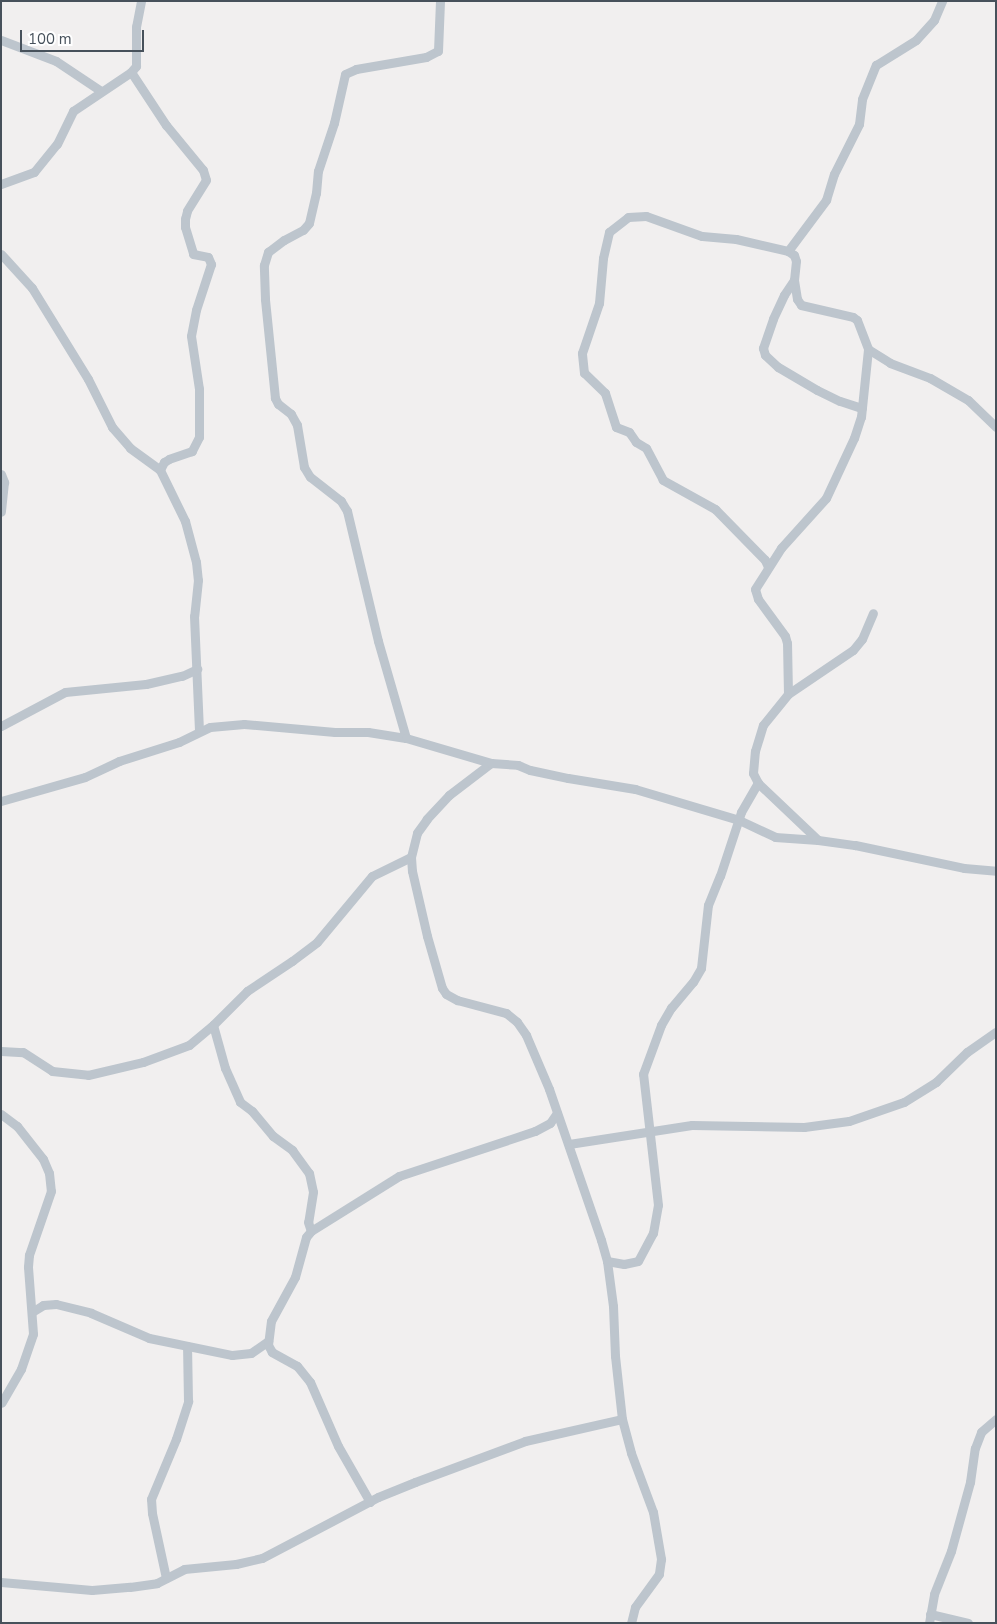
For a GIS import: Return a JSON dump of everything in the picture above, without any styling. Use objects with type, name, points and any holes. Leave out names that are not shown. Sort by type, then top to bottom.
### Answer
[{"type":"street","points":[[1,184],[30,174],[37,169],[60,141],[74,111],[131,72],[136,66],[136,27],[141,1]]},
{"type":"street","points":[[406,738],[378,642],[347,512],[341,500],[310,477],[304,467],[297,425],[291,414],[275,398],[265,299],[264,265],[268,252],[284,240],[303,230],[309,223],[316,193],[318,171],[334,123],[345,74],[364,67],[426,56],[438,52],[440,1]]},
{"type":"street","points":[[788,251],[826,200],[834,174],[859,124],[862,98],[876,65],[916,40],[934,20],[942,1]]},
{"type":"street","points":[[1,40],[56,61],[101,91]]},
{"type":"street","points":[[131,72],[166,125],[206,174],[204,186],[191,203],[185,218],[185,227],[194,254],[208,257],[211,264],[196,310],[191,336],[199,389],[199,437],[192,451],[169,459],[164,462],[160,470]]},
{"type":"street","points":[[768,567],[765,560],[715,509],[663,480],[646,448],[636,442],[629,432],[616,427],[605,393],[587,378],[582,369],[581,359],[600,303],[602,258],[609,232],[628,217],[646,216],[702,236],[736,239],[788,251],[794,255],[796,261],[794,280],[797,299],[801,305],[853,317],[857,320],[868,349],[862,408],[854,438],[826,498],[791,536],[756,586],[755,592],[761,604],[787,643],[788,694]]},
{"type":"street","points":[[1,254],[32,288],[88,379],[112,427],[130,448],[160,470],[185,521],[196,562],[198,580],[194,616],[199,731]]},
{"type":"street","points":[[794,280],[773,318],[763,348],[765,355],[778,367],[817,390],[840,401],[862,408]]},
{"type":"street","points":[[868,349],[890,363],[930,378],[960,396],[973,404],[996,426]]},
{"type":"street","points":[[1,474],[4,482],[1,512]]},
{"type":"street","points":[[818,840],[758,783],[752,768],[761,729],[788,694],[853,650],[862,639],[873,613]]},
{"type":"street","points":[[1,726],[65,692],[146,684],[182,676],[197,669]]},
{"type":"street","points":[[1,801],[85,778],[119,761],[180,742],[199,731],[228,724],[335,732],[368,732],[406,738],[491,763],[518,765],[530,770],[568,778],[635,789],[739,820],[771,836],[818,840],[964,868],[996,871]]},
{"type":"street","points":[[491,763],[449,795],[432,811],[417,833],[411,857],[422,918],[442,988],[452,998],[500,1010],[517,1022],[529,1042],[569,1144],[607,1261],[622,1419],[630,1453],[653,1512],[661,1560],[659,1574],[635,1607],[631,1623]]},
{"type":"street","points":[[607,1261],[624,1264],[638,1261],[653,1233],[658,1205],[648,1131],[643,1074],[661,1025],[671,1008],[694,982],[700,968],[708,905],[744,805],[758,783]]},
{"type":"street","points":[[1,1051],[23,1052],[52,1071],[88,1075],[168,1054],[189,1045],[213,1025],[247,990],[292,961],[317,942],[372,876],[411,857]]},
{"type":"street","points":[[213,1025],[225,1068],[242,1105],[252,1111],[273,1136],[292,1150],[309,1173],[314,1192],[308,1222],[311,1231]]},
{"type":"street","points":[[569,1144],[648,1131],[718,1124],[817,1126],[866,1116],[897,1106],[925,1090],[967,1052],[996,1032]]},
{"type":"street","points":[[370,1502],[338,1446],[310,1382],[297,1366],[272,1352],[268,1341],[271,1322],[295,1277],[303,1243],[311,1231],[399,1176],[535,1131],[550,1123],[557,1113]]},
{"type":"street","points":[[1,1114],[17,1126],[43,1159],[49,1173],[51,1191],[49,1202],[30,1254],[28,1267],[33,1334],[29,1351],[1,1403]]},
{"type":"street","points":[[32,1312],[44,1305],[63,1306],[91,1314],[149,1338],[240,1355],[254,1351],[268,1341]]},
{"type":"street","points":[[166,1578],[151,1499],[176,1439],[188,1401],[187,1346]]},
{"type":"street","points":[[1,1582],[96,1590],[152,1584],[179,1570],[236,1564],[273,1554],[295,1540],[409,1484],[525,1441],[622,1419]]},
{"type":"street","points":[[968,1623],[929,1618],[934,1594],[947,1562],[963,1509],[970,1482],[974,1448],[981,1432],[996,1419]]}]
